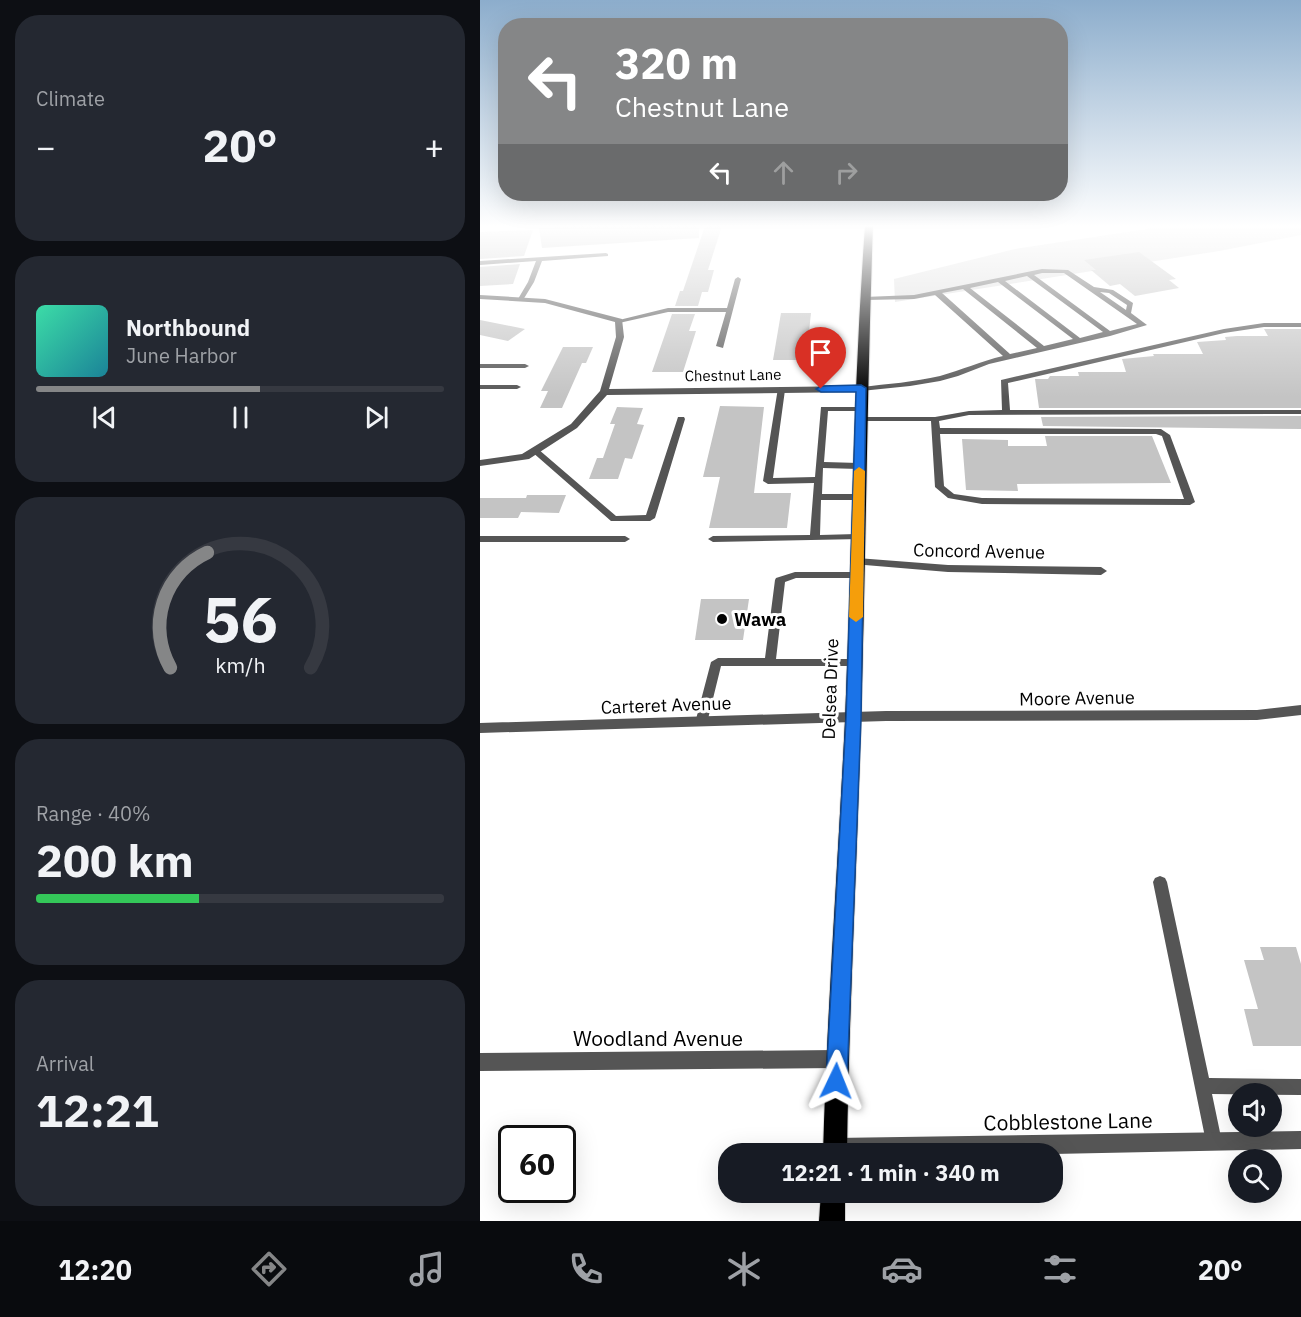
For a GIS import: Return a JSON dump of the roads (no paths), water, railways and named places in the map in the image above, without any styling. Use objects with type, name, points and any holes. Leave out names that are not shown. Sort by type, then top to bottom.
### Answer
[{"type":"main road","name":"Delsea Drive","points":[[835,1143],[853,719],[861,388],[867,283]]},
{"type":"main road","points":[[832,1221],[833,1203]]},
{"type":"street","points":[[480,297],[545,301],[619,321],[620,337],[604,392],[574,426],[525,457],[480,463]]},
{"type":"street","name":"Chestnut Lane","points":[[604,392],[861,388]]},
{"type":"street","name":"Concord Avenue","points":[[857,569],[1101,571]]},
{"type":"street","name":"Moore Avenue","points":[[853,719],[886,716],[1257,715],[1301,710]]},
{"type":"street","name":"Carteret Avenue","points":[[480,728],[853,719]]},
{"type":"street","name":"Woodland Avenue","points":[[480,1062],[837,1059]]},
{"type":"street","name":"Cobblestone Lane","points":[[1063,1146],[1301,1140]]},
{"type":"lane","points":[[521,299],[530,283]]},
{"type":"lane","points":[[720,346],[737,283]]},
{"type":"lane","points":[[866,298],[914,297],[985,283]]},
{"type":"lane","points":[[1004,283],[1080,341]]},
{"type":"lane","points":[[1041,283],[1110,334]]},
{"type":"lane","points":[[861,388],[920,384],[971,369],[986,362],[1143,325],[1084,283]]},
{"type":"lane","points":[[965,287],[1043,349]]},
{"type":"lane","points":[[936,292],[1009,357]]},
{"type":"lane","points":[[619,321],[668,310],[730,310]]},
{"type":"lane","points":[[1006,412],[1005,382],[1224,332],[1264,325],[1301,325]]},
{"type":"lane","points":[[480,366],[525,366]]},
{"type":"lane","points":[[480,387],[517,387]]},
{"type":"lane","points":[[781,390],[768,481],[819,480]]},
{"type":"lane","points":[[815,538],[824,409],[935,419],[969,412],[1301,412]]},
{"type":"lane","points":[[534,451],[614,519],[650,518],[681,419]]},
{"type":"lane","points":[[935,419],[939,487],[951,496],[982,501],[1190,502],[1166,435],[1158,431],[936,431]]},
{"type":"lane","points":[[819,465],[860,466]]},
{"type":"lane","points":[[817,497],[859,497]]},
{"type":"lane","points":[[607,539],[614,519]]},
{"type":"lane","points":[[713,539],[857,537]]},
{"type":"lane","points":[[480,539],[625,539]]},
{"type":"lane","points":[[770,662],[780,580],[795,575],[857,569]]},
{"type":"lane","points":[[701,723],[715,665],[718,662],[855,663]]},
{"type":"lane","points":[[1160,882],[1214,1142]]},
{"type":"lane","points":[[1202,1086],[1301,1087]]},
{"type":"place","name":"Wawa","points":[[722,619]]}]
